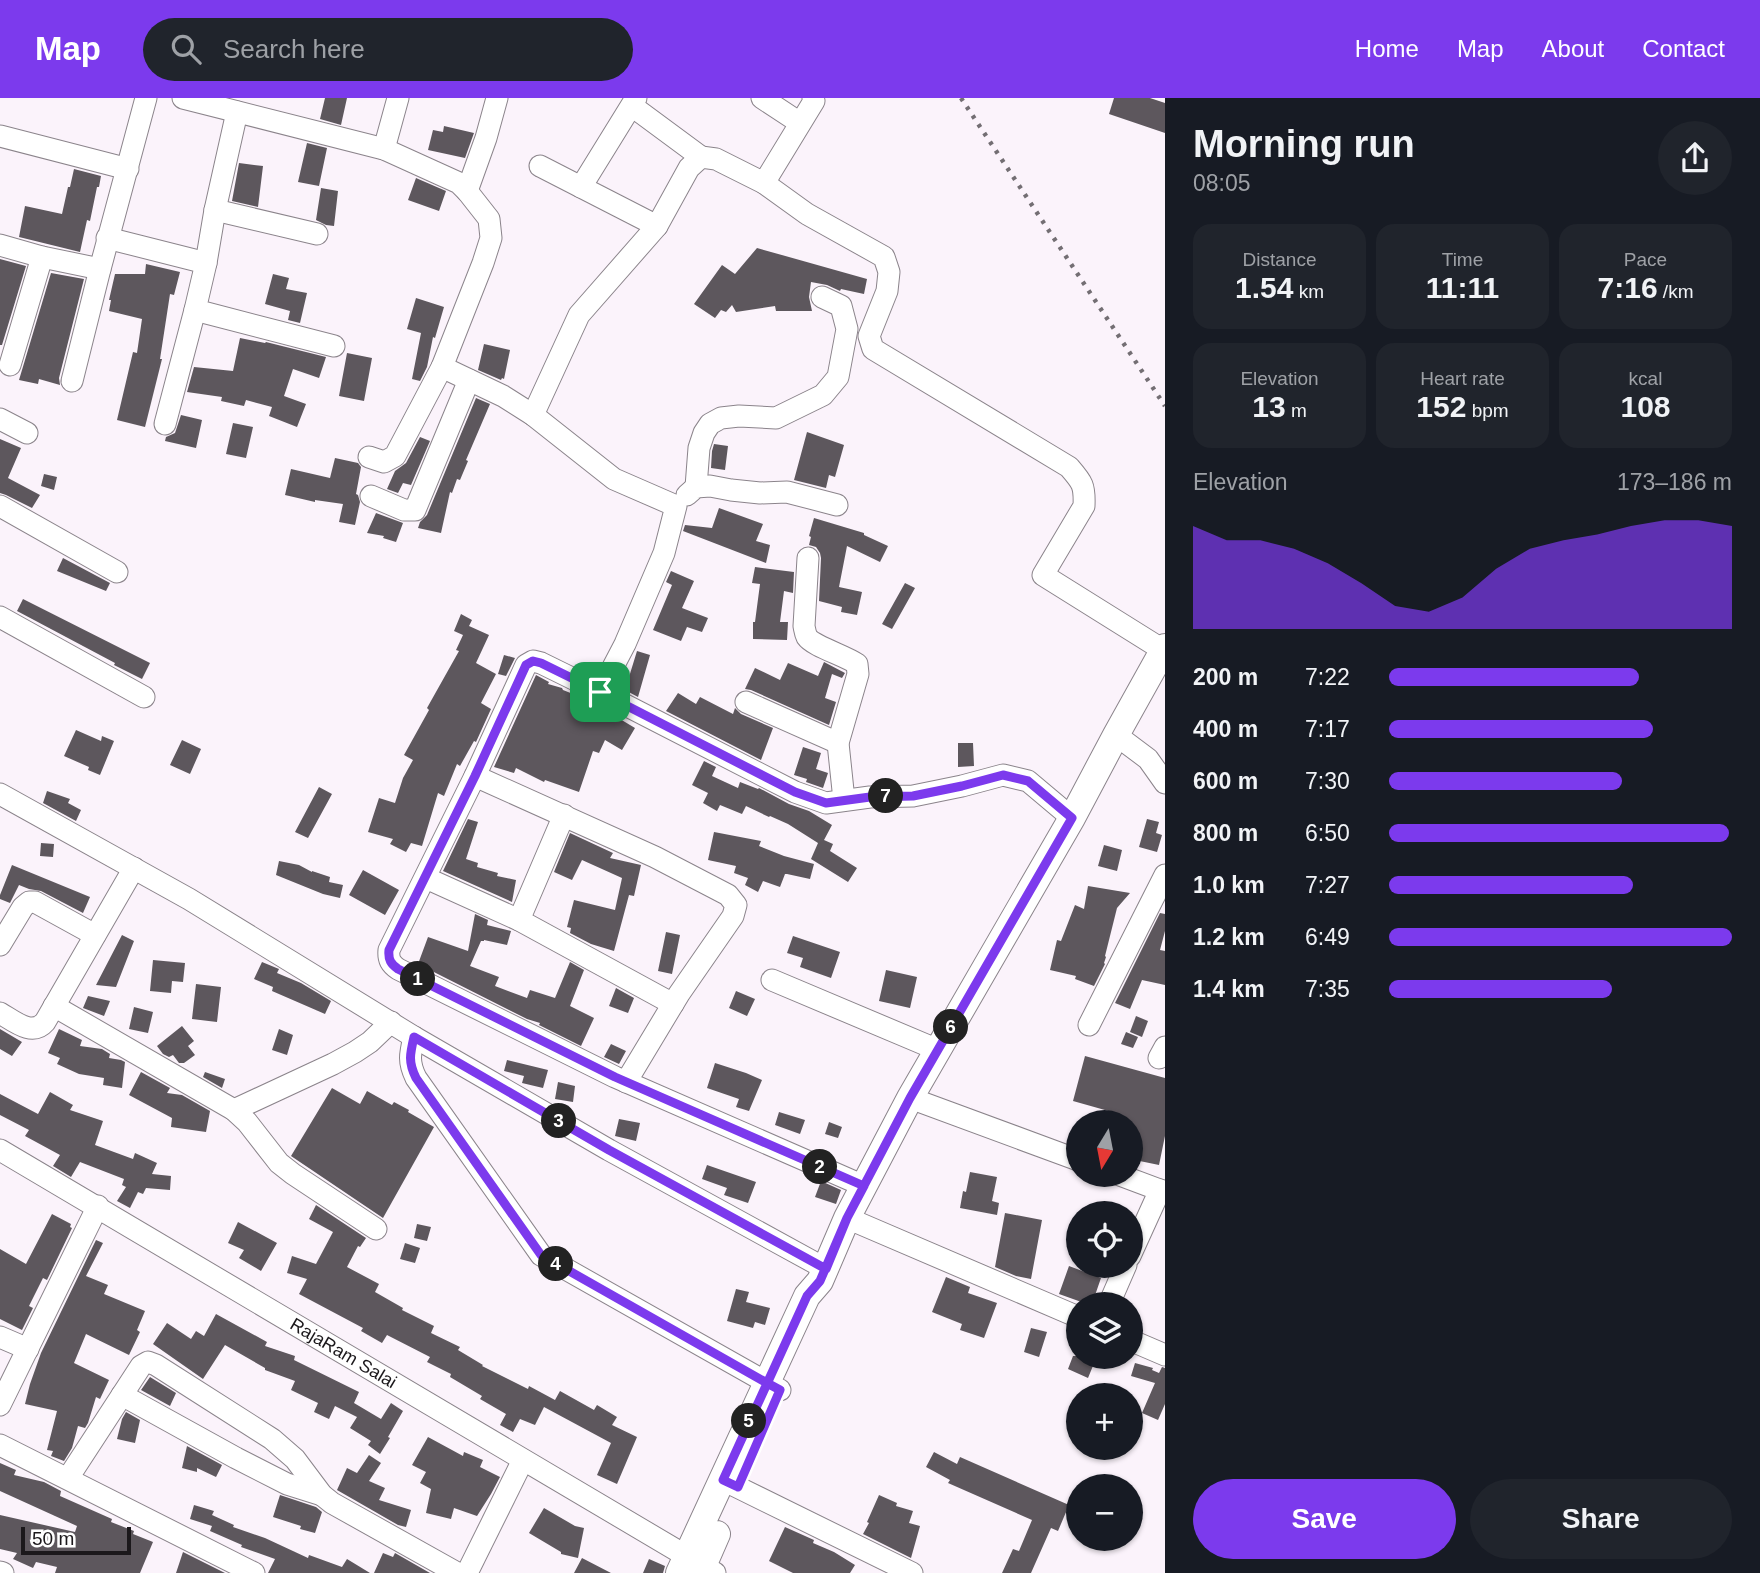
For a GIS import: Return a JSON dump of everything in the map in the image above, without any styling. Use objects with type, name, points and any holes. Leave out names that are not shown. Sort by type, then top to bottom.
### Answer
[{"type":"main road","points":[[697,1569],[731,1483],[774,1387],[820,1303],[823,1275],[847,1218],[910,1098],[1072,818],[1164,648]]},
{"type":"street","points":[[72,381],[107,238],[146,98]]},
{"type":"street","points":[[183,98],[384,149],[459,183],[489,219],[491,238],[483,264],[442,367],[395,456],[384,462],[369,457]]},
{"type":"street","points":[[384,149],[398,98]]},
{"type":"street","points":[[467,191],[497,98]]},
{"type":"street","points":[[762,98],[800,123]]},
{"type":"street","points":[[764,183],[813,100]]},
{"type":"street","points":[[581,187],[634,102],[701,157],[716,159],[764,183],[807,214],[884,257],[889,272],[887,291],[869,336],[873,349],[1069,467],[1082,482],[1084,506],[1043,575],[1164,648]]},
{"type":"street","points":[[165,424],[206,263],[237,112]]},
{"type":"street","points":[[0,136],[128,169]]},
{"type":"street","points":[[533,415],[579,314],[657,226],[689,168],[701,157]]},
{"type":"street","points":[[540,166],[657,226]]},
{"type":"street","points":[[215,209],[317,234]]},
{"type":"street","points":[[107,238],[206,263]]},
{"type":"street","points":[[0,246],[100,269]]},
{"type":"street","points":[[10,365],[42,257]]},
{"type":"street","points":[[600,692],[625,645],[664,553],[676,506],[695,487],[699,448],[710,424],[721,418],[739,416],[775,418],[823,395],[838,377],[847,330],[841,306],[822,297]]},
{"type":"street","points":[[195,310],[334,346]]},
{"type":"street","points":[[442,367],[503,396],[533,415],[614,479],[676,506]]},
{"type":"street","points":[[371,496],[404,510],[415,510],[469,380]]},
{"type":"street","points":[[0,419],[27,433]]},
{"type":"street","points":[[695,487],[710,486],[760,493],[788,492],[836,505]]},
{"type":"street","points":[[0,506],[117,572]]},
{"type":"street","points":[[808,558],[805,635],[811,641],[857,664],[858,674],[838,743],[844,800]]},
{"type":"street","points":[[0,617],[144,697]]},
{"type":"street","points":[[864,1186],[626,1082],[391,964],[389,950],[475,776],[526,665],[533,661],[541,663],[795,792],[826,803],[870,797],[913,796],[1003,775],[1028,781],[1072,818]]},
{"type":"street","points":[[747,702],[838,743]]},
{"type":"street","points":[[1115,736],[1148,759],[1165,783]]},
{"type":"street","points":[[475,776],[654,856],[728,895],[736,905],[733,915],[673,1004],[626,1082]]},
{"type":"street","points":[[0,794],[189,899],[414,1037],[823,1275]]},
{"type":"street","points":[[519,920],[564,815]]},
{"type":"street","points":[[0,1013],[23,1026],[40,1028],[134,868]]},
{"type":"street","points":[[1089,1025],[1165,875]]},
{"type":"street","points":[[426,877],[519,920],[673,1004]]},
{"type":"street","points":[[0,945],[23,907],[29,902],[36,902],[95,936]]},
{"type":"street","points":[[772,980],[938,1050]]},
{"type":"street","points":[[54,1006],[233,1110],[247,1122],[279,1163],[376,1229]]},
{"type":"street","points":[[233,1110],[355,1052],[391,1022]]},
{"type":"street","points":[[414,1037],[410,1066],[416,1078],[541,1255],[774,1387]]},
{"type":"street","points":[[910,1098],[1066,1156]]},
{"type":"street","name":"RajaRam Salai","points":[[0,1150],[523,1460],[697,1569]]},
{"type":"street","points":[[1143,1184],[1162,1191],[1143,1230]]},
{"type":"street","points":[[0,1405],[98,1206]]},
{"type":"street","points":[[847,1218],[1066,1312]]},
{"type":"street","points":[[0,1337],[28,1349]]},
{"type":"street","points":[[1143,1346],[1165,1355]]},
{"type":"street","points":[[68,1478],[141,1366],[148,1363],[156,1365],[272,1439],[295,1460],[322,1495],[332,1503],[457,1573]]},
{"type":"street","points":[[122,1395],[287,1484],[322,1495]]},
{"type":"street","points":[[0,1445],[254,1573]]},
{"type":"street","points":[[467,1573],[523,1460]]},
{"type":"street","points":[[731,1483],[912,1573]]},
{"type":"building","points":[[325,98],[347,98],[341,125],[320,119]]},
{"type":"building","points":[[1114,98],[1150,98],[1165,103],[1165,133],[1109,114]]},
{"type":"building","points":[[444,126],[474,133],[465,158],[428,150],[433,130],[443,132]]},
{"type":"building","points":[[307,143],[327,148],[319,186],[298,182]]},
{"type":"building","points":[[239,163],[263,166],[258,207],[232,201]]},
{"type":"building","points":[[74,169],[101,176],[80,252],[19,237],[25,206],[62,214]]},
{"type":"building","points":[[416,178],[446,191],[439,211],[408,200]]},
{"type":"building","points":[[321,188],[338,191],[334,226],[316,220]]},
{"type":"building","points":[[757,248],[867,279],[864,294],[841,289],[840,291],[811,282],[809,297],[812,311],[776,311],[775,306],[736,312],[732,305],[726,312],[721,310],[715,318],[694,304],[722,265],[735,274]]},
{"type":"building","points":[[0,259],[26,266],[2,345],[0,345]]},
{"type":"building","points":[[146,264],[180,272],[174,295],[170,294],[162,359],[145,427],[117,420],[133,352],[137,353],[142,319],[109,311],[109,300],[115,274],[145,274]]},
{"type":"building","points":[[51,273],[84,279],[59,378],[60,385],[39,379],[38,384],[19,380]]},
{"type":"building","points":[[273,274],[289,278],[286,289],[307,293],[300,323],[288,320],[290,311],[265,304]]},
{"type":"building","points":[[416,298],[444,307],[435,338],[433,337],[427,367],[420,381],[412,379],[421,333],[407,329]]},
{"type":"building","points":[[240,338],[326,357],[319,378],[293,369],[284,396],[306,404],[297,427],[269,416],[272,407],[246,400],[244,406],[221,401],[222,397],[187,392],[194,367],[233,371]]},
{"type":"building","points":[[484,344],[510,350],[504,379],[478,370]]},
{"type":"building","points":[[347,353],[372,358],[364,401],[339,396]]},
{"type":"building","points":[[476,398],[490,404],[460,480],[457,479],[452,493],[450,492],[441,533],[418,528],[427,515]]},
{"type":"building","points":[[181,415],[202,420],[196,448],[165,441],[166,437],[175,433]]},
{"type":"building","points":[[233,423],[253,427],[246,458],[226,454]]},
{"type":"building","points":[[807,432],[844,445],[835,477],[829,475],[826,488],[794,480]]},
{"type":"building","points":[[420,437],[430,441],[411,485],[403,483],[398,493],[387,489],[395,471],[406,463]]},
{"type":"building","points":[[0,439],[21,448],[8,478],[40,495],[32,508],[0,493]]},
{"type":"building","points":[[714,444],[728,446],[725,470],[711,468]]},
{"type":"building","points":[[335,458],[358,463],[361,467],[356,494],[360,502],[355,525],[339,522],[343,504],[315,502],[285,495],[291,469],[330,478]]},
{"type":"building","points":[[44,474],[57,477],[54,490],[41,486]]},
{"type":"building","points":[[719,508],[763,524],[756,541],[770,545],[766,563],[683,531],[685,525],[712,528]]},
{"type":"building","points":[[376,513],[403,523],[396,542],[383,538],[384,536],[367,533]]},
{"type":"building","points":[[814,518],[864,533],[888,546],[880,562],[847,546],[839,587],[862,592],[857,615],[841,612],[842,607],[819,601],[821,558],[816,547],[809,545]]},
{"type":"building","points":[[63,558],[110,583],[106,591],[57,571]]},
{"type":"building","points":[[755,567],[794,572],[793,593],[784,591],[780,622],[788,622],[787,640],[753,639],[753,622],[760,584],[752,583]]},
{"type":"building","points":[[671,571],[694,581],[682,608],[708,618],[702,632],[687,627],[681,641],[653,630],[672,585],[666,582]]},
{"type":"building","points":[[905,583],[915,588],[892,629],[882,624]]},
{"type":"building","points":[[23,599],[150,663],[142,679],[17,611]]},
{"type":"building","points":[[461,614],[472,620],[469,626],[489,635],[476,663],[496,674],[481,703],[491,709],[476,742],[474,741],[460,766],[457,764],[444,796],[438,793],[422,846],[411,843],[406,852],[390,844],[393,839],[368,832],[379,798],[395,803],[403,778],[413,760],[404,755],[459,651],[456,650],[463,635],[454,631]]},
{"type":"building","points":[[637,651],[650,655],[638,697],[625,690]]},
{"type":"building","points":[[504,655],[515,658],[506,676],[498,674]]},
{"type":"building","points":[[824,662],[845,673],[842,678],[832,674],[825,698],[836,702],[829,725],[745,689],[755,668],[780,680],[788,663],[818,676]]},
{"type":"building","points":[[536,675],[549,682],[548,684],[562,688],[616,715],[635,728],[622,750],[605,740],[599,753],[593,751],[579,792],[545,780],[544,782],[516,768],[514,773],[494,767]]},
{"type":"building","points":[[678,693],[696,704],[700,697],[733,714],[735,708],[741,714],[773,728],[761,760],[666,711]]},
{"type":"building","points":[[76,730],[101,741],[102,736],[114,741],[100,775],[64,756]]},
{"type":"building","points":[[182,740],[201,749],[190,774],[170,765]]},
{"type":"building","points":[[958,743],[973,743],[974,766],[958,767]]},
{"type":"building","points":[[803,747],[821,753],[816,769],[828,773],[823,788],[794,775]]},
{"type":"building","points":[[704,761],[716,767],[712,776],[738,788],[740,782],[759,788],[832,825],[824,840],[833,844],[830,851],[857,868],[848,882],[811,859],[818,843],[788,824],[746,806],[742,814],[720,805],[717,811],[703,803],[708,793],[692,785]]},
{"type":"building","points":[[319,787],[332,794],[308,838],[295,832]]},
{"type":"building","points":[[47,791],[70,799],[68,803],[81,810],[76,821],[43,803]]},
{"type":"building","points":[[468,819],[478,822],[466,859],[478,863],[477,867],[498,873],[497,876],[516,880],[512,902],[443,871]]},
{"type":"building","points":[[1147,819],[1159,822],[1156,833],[1162,835],[1157,852],[1139,847]]},
{"type":"building","points":[[714,832],[761,841],[759,846],[814,864],[810,879],[785,874],[780,887],[763,881],[758,892],[745,885],[748,878],[734,873],[736,866],[708,860]]},
{"type":"building","points":[[570,833],[613,853],[610,858],[641,865],[634,896],[629,895],[614,951],[591,944],[570,933],[571,928],[567,927],[574,900],[615,910],[622,878],[582,860],[572,880],[554,872]]},
{"type":"building","points":[[41,843],[54,844],[53,857],[40,856]]},
{"type":"building","points":[[1104,845],[1122,850],[1117,871],[1098,866]]},
{"type":"building","points":[[279,861],[299,865],[330,877],[329,882],[343,885],[340,898],[276,875]]},
{"type":"building","points":[[12,865],[90,897],[83,913],[41,891],[19,885],[10,903],[0,899]]},
{"type":"building","points":[[363,870],[399,890],[385,915],[349,895]]},
{"type":"building","points":[[1088,886],[1130,893],[1117,908],[1105,964],[1094,986],[1075,979],[1076,976],[1050,970],[1057,940],[1061,941],[1075,905],[1084,909]]},
{"type":"building","points":[[1160,913],[1165,914],[1165,931],[1160,950],[1165,951],[1165,985],[1142,980],[1130,1009],[1115,1003]]},
{"type":"building","points":[[475,914],[488,920],[487,925],[511,931],[507,945],[481,941],[470,966],[499,977],[495,986],[527,998],[530,990],[555,998],[570,962],[584,970],[570,1006],[594,1018],[581,1046],[539,1025],[540,1023],[418,964],[428,937],[468,951]]},
{"type":"building","points":[[666,932],[680,935],[672,974],[658,971]]},
{"type":"building","points":[[122,935],[134,941],[116,987],[96,985]]},
{"type":"building","points":[[793,936],[840,952],[831,978],[800,967],[803,958],[787,953]]},
{"type":"building","points":[[153,960],[185,963],[183,982],[172,981],[171,993],[150,991]]},
{"type":"building","points":[[262,962],[279,969],[277,973],[301,983],[331,1001],[325,1014],[272,991],[273,987],[254,979]]},
{"type":"building","points":[[886,970],[917,977],[910,1008],[879,1001]]},
{"type":"building","points":[[196,984],[221,987],[217,1022],[192,1019]]},
{"type":"building","points":[[616,988],[634,998],[628,1013],[609,1006]]},
{"type":"building","points":[[736,991],[755,999],[747,1016],[729,1008]]},
{"type":"building","points":[[88,996],[110,1001],[104,1016],[83,1008]]},
{"type":"building","points":[[134,1007],[153,1012],[148,1033],[129,1029]]},
{"type":"building","points":[[1136,1016],[1148,1021],[1142,1037],[1130,1032]]},
{"type":"building","points":[[182,1026],[194,1041],[188,1046],[195,1055],[184,1063],[179,1063],[173,1055],[169,1057],[163,1054],[157,1046]]},
{"type":"building","points":[[0,1029],[22,1042],[12,1056],[0,1049]]},
{"type":"building","points":[[59,1029],[82,1040],[80,1046],[102,1049],[110,1054],[109,1058],[125,1062],[122,1088],[103,1085],[104,1078],[79,1074],[57,1064],[60,1058],[48,1053]]},
{"type":"building","points":[[279,1029],[293,1035],[287,1055],[272,1050]]},
{"type":"building","points":[[1126,1032],[1138,1037],[1133,1048],[1121,1044]]},
{"type":"building","points":[[611,1044],[626,1051],[619,1064],[604,1057]]},
{"type":"building","points":[[1085,1056],[1165,1078],[1165,1136],[1159,1165],[1143,1162],[1143,1110],[1105,1110],[1073,1101]]},
{"type":"building","points":[[507,1060],[548,1070],[543,1088],[522,1083],[524,1076],[504,1071]]},
{"type":"building","points":[[715,1063],[762,1080],[749,1111],[736,1107],[739,1099],[707,1088]]},
{"type":"building","points":[[141,1072],[170,1088],[167,1093],[182,1095],[210,1111],[206,1132],[171,1127],[172,1118],[129,1095]]},
{"type":"building","points":[[205,1072],[225,1079],[222,1088],[203,1077]]},
{"type":"building","points":[[558,1082],[575,1086],[573,1102],[555,1099]]},
{"type":"building","points":[[332,1088],[360,1104],[367,1091],[392,1105],[394,1102],[409,1110],[408,1112],[434,1127],[383,1218],[291,1156]]},
{"type":"building","points":[[50,1092],[73,1105],[70,1110],[103,1121],[95,1145],[133,1159],[135,1153],[157,1163],[152,1174],[171,1176],[170,1190],[146,1188],[143,1194],[138,1192],[130,1208],[117,1201],[126,1187],[122,1185],[124,1179],[80,1162],[71,1177],[53,1166],[60,1155],[25,1136],[29,1130],[0,1115],[0,1094],[38,1114]]},
{"type":"building","points":[[779,1112],[805,1120],[800,1134],[775,1125]]},
{"type":"building","points":[[619,1119],[640,1123],[636,1141],[615,1136]]},
{"type":"building","points":[[829,1122],[842,1127],[838,1138],[825,1134]]},
{"type":"building","points":[[707,1165],[756,1182],[748,1203],[724,1195],[727,1188],[702,1179]]},
{"type":"building","points":[[970,1172],[997,1177],[992,1201],[999,1203],[997,1215],[960,1208]]},
{"type":"building","points":[[821,1181],[841,1190],[836,1204],[815,1197]]},
{"type":"building","points":[[316,1205],[366,1238],[360,1247],[358,1246],[347,1267],[379,1284],[375,1292],[403,1308],[402,1310],[434,1326],[431,1333],[460,1347],[458,1350],[482,1366],[528,1389],[529,1386],[555,1400],[560,1391],[594,1410],[597,1405],[617,1417],[612,1425],[637,1437],[617,1484],[597,1475],[611,1443],[544,1407],[535,1425],[520,1419],[513,1432],[500,1425],[506,1414],[480,1399],[482,1396],[450,1377],[451,1374],[427,1362],[430,1357],[387,1335],[382,1343],[361,1331],[363,1328],[299,1294],[307,1279],[287,1273],[292,1256],[316,1264],[333,1232],[309,1219]]},
{"type":"building","points":[[1005,1213],[1042,1220],[1031,1279],[995,1267]]},
{"type":"building","points":[[52,1214],[71,1224],[72,1228],[47,1280],[43,1278],[29,1306],[33,1308],[22,1330],[0,1319],[0,1249],[26,1264]]},
{"type":"building","points":[[238,1222],[277,1243],[261,1271],[239,1258],[244,1250],[228,1243]]},
{"type":"building","points":[[417,1224],[431,1227],[427,1241],[414,1238]]},
{"type":"building","points":[[96,1240],[103,1243],[86,1276],[108,1285],[104,1294],[145,1311],[137,1330],[140,1332],[129,1355],[86,1334],[74,1363],[109,1380],[100,1399],[96,1397],[85,1428],[78,1426],[72,1448],[64,1461],[51,1456],[53,1451],[47,1450],[57,1411],[25,1404],[41,1353]]},
{"type":"building","points":[[405,1243],[420,1248],[415,1263],[400,1259]]},
{"type":"building","points":[[1066,1274],[1066,1278],[1101,1278],[1096,1292],[1066,1292],[1066,1296],[1059,1294]]},
{"type":"building","points":[[946,1277],[970,1287],[968,1293],[997,1303],[984,1338],[960,1330],[962,1324],[932,1312]]},
{"type":"building","points":[[736,1289],[749,1292],[746,1302],[770,1308],[765,1325],[755,1322],[753,1328],[727,1321]]},
{"type":"building","points":[[216,1314],[267,1342],[265,1346],[295,1356],[294,1360],[359,1392],[354,1403],[381,1419],[391,1403],[403,1411],[380,1454],[368,1445],[371,1441],[350,1428],[357,1417],[335,1406],[329,1419],[314,1412],[318,1403],[291,1390],[295,1381],[265,1370],[225,1345],[203,1379],[153,1344],[167,1323],[191,1339],[196,1331],[204,1336]]},
{"type":"building","points":[[1031,1328],[1047,1332],[1039,1357],[1024,1352]]},
{"type":"building","points":[[1143,1365],[1159,1373],[1162,1367],[1165,1368],[1165,1404],[1158,1420],[1143,1413],[1155,1383],[1131,1376],[1133,1369],[1143,1369]]},
{"type":"building","points":[[1068,1369],[1092,1369],[1088,1378]]},
{"type":"building","points":[[150,1377],[176,1393],[170,1406],[141,1390]]},
{"type":"building","points":[[126,1412],[140,1420],[135,1443],[117,1439]]},
{"type":"building","points":[[428,1437],[463,1456],[464,1452],[483,1460],[480,1467],[500,1477],[477,1516],[454,1508],[451,1519],[426,1513],[431,1489],[420,1483],[426,1472],[412,1465]]},
{"type":"building","points":[[187,1446],[222,1465],[216,1477],[197,1468],[197,1472],[182,1468]]},
{"type":"building","points":[[934,1452],[957,1464],[960,1457],[1066,1504],[1066,1512],[1058,1531],[1051,1528],[1031,1573],[1002,1573],[1013,1549],[1019,1551],[1032,1520],[948,1483],[950,1480],[926,1467]]},
{"type":"building","points":[[369,1455],[381,1463],[369,1481],[385,1488],[379,1500],[411,1510],[406,1527],[337,1490],[347,1468],[357,1473]]},
{"type":"building","points":[[0,1463],[16,1470],[14,1475],[44,1482],[61,1491],[60,1496],[112,1519],[111,1522],[153,1542],[140,1573],[55,1573],[57,1567],[36,1562],[33,1568],[13,1559],[17,1553],[0,1549],[0,1515],[75,1532],[77,1526],[0,1491]]},
{"type":"building","points":[[280,1495],[316,1507],[322,1512],[315,1533],[273,1517]]},
{"type":"building","points":[[879,1495],[897,1503],[896,1506],[913,1511],[909,1523],[920,1526],[911,1558],[863,1534]]},
{"type":"building","points":[[194,1505],[214,1511],[212,1515],[234,1525],[233,1527],[308,1558],[309,1555],[342,1567],[347,1559],[370,1573],[268,1573],[275,1559],[241,1547],[242,1545],[210,1531],[212,1526],[190,1519]]},
{"type":"building","points":[[544,1508],[575,1526],[584,1528],[578,1558],[561,1554],[529,1533]]},
{"type":"building","points":[[785,1527],[814,1540],[813,1543],[855,1565],[850,1573],[793,1573],[769,1561]]},
{"type":"building","points":[[183,1552],[225,1573],[176,1573]]},
{"type":"building","points":[[383,1553],[393,1557],[395,1553],[430,1573],[374,1573]]},
{"type":"building","points":[[582,1558],[611,1573],[574,1573]]},
{"type":"building","points":[[649,1559],[665,1566],[663,1573],[643,1573]]},
{"type":"railway","points":[[961,98],[1165,406]]},
{"type":"route","points":[[600,692],[541,663],[533,661],[526,665],[388,957],[391,964],[398,969],[615,1077],[864,1186],[847,1218],[826,1269],[609,1150],[414,1037],[410,1066],[416,1078],[541,1255],[767,1383],[780,1390],[738,1487],[723,1480],[767,1383],[807,1296],[820,1281],[826,1269],[847,1218],[864,1186],[910,1098],[1072,818],[1028,781],[1003,775],[913,796],[870,797],[826,803],[795,792],[600,692]]}]
